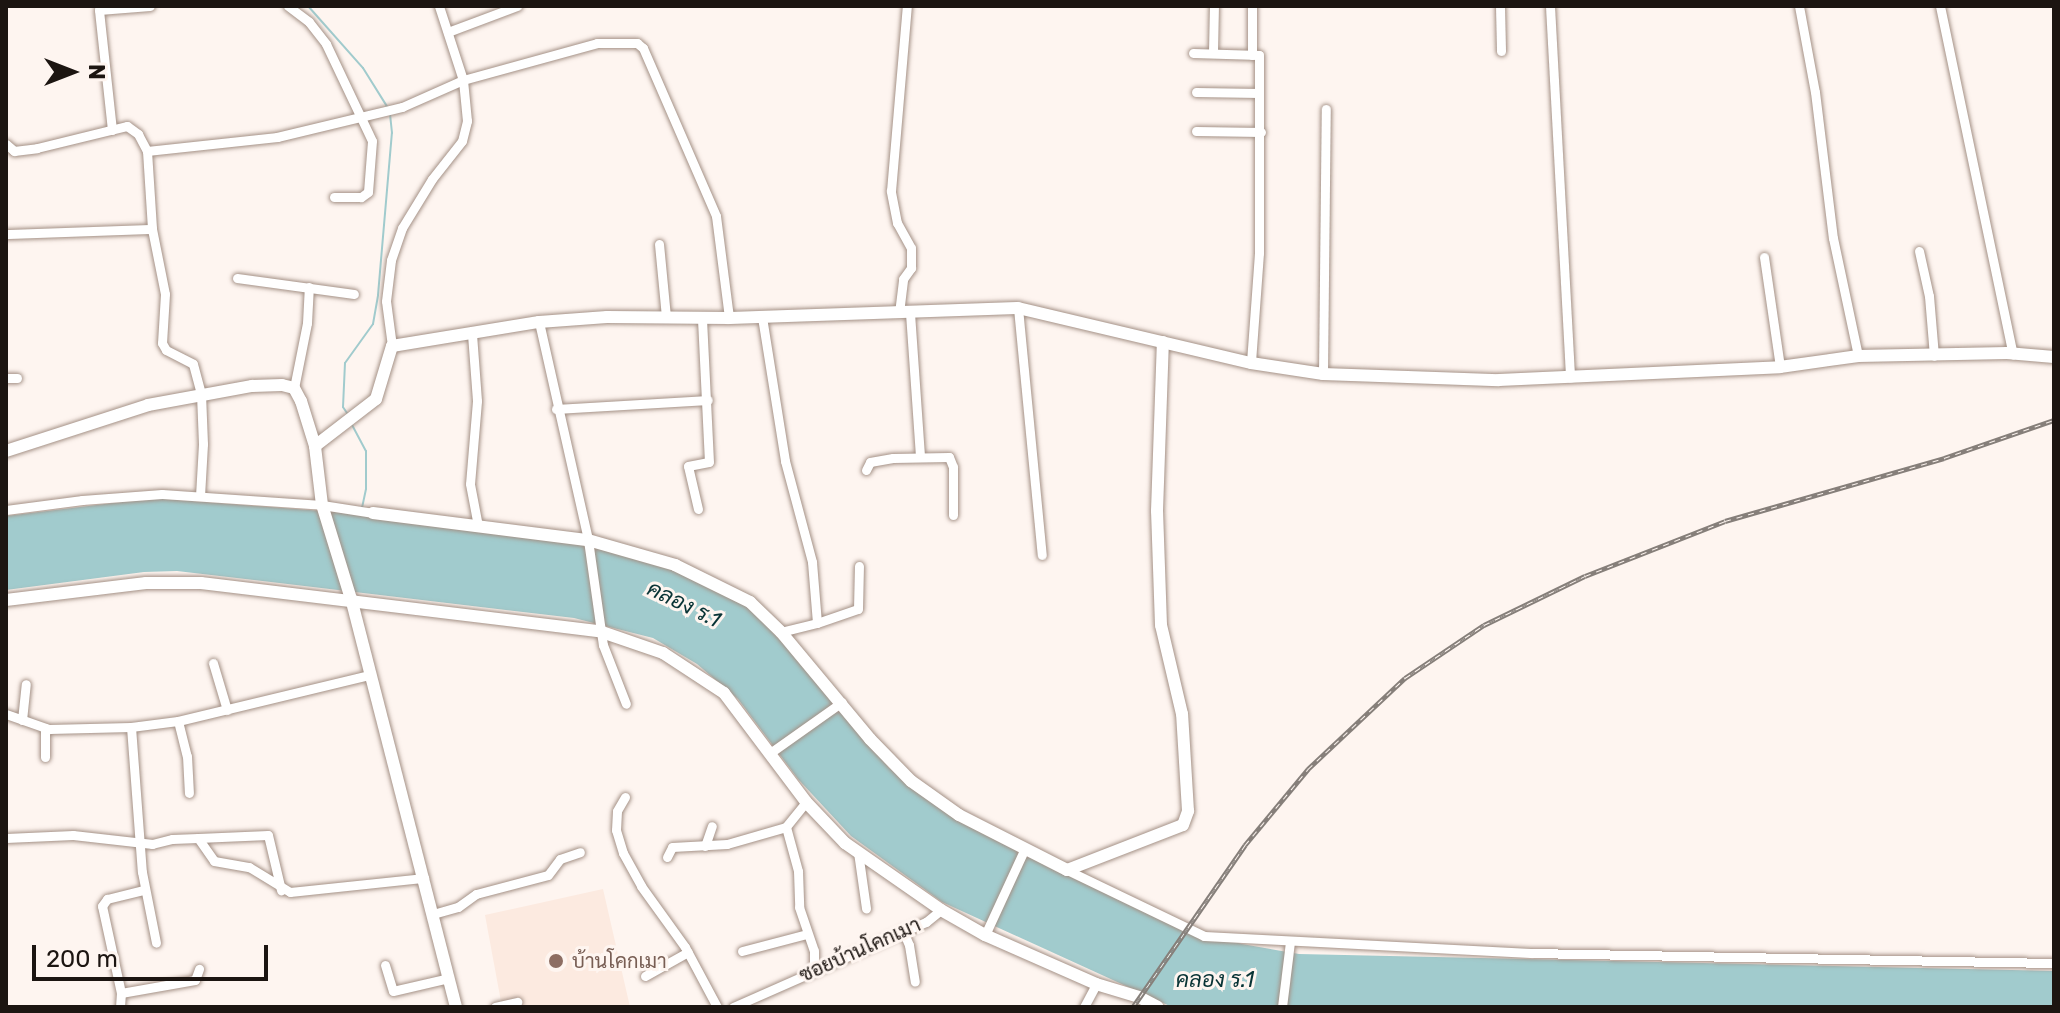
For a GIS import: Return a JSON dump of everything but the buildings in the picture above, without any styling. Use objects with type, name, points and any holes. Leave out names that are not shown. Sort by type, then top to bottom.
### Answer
[{"type":"street","points":[[112,130],[99,10],[150,6]]},
{"type":"street","points":[[288,6],[309,22],[326,44],[364,116],[372,141],[368,192],[361,197],[334,197]]},
{"type":"street","points":[[315,446],[376,399],[392,346],[386,301],[391,260],[402,228],[432,179],[462,141],[467,121],[463,80],[439,6]]},
{"type":"street","points":[[448,32],[517,6]]},
{"type":"street","points":[[907,6],[891,191],[897,223],[911,248],[911,268],[903,279],[920,456]]},
{"type":"street","points":[[1213,52],[1214,6]]},
{"type":"street","points":[[1252,6],[1252,55]]},
{"type":"street","points":[[1500,6],[1501,51]]},
{"type":"street","points":[[1550,6],[1570,377]]},
{"type":"street","points":[[1799,6],[1815,92],[1833,238],[1858,356]]},
{"type":"street","points":[[1940,6],[2013,354]]},
{"type":"street","points":[[147,151],[277,137],[402,107],[463,80],[597,43],[628,40],[643,48],[716,216],[729,318]]},
{"type":"street","points":[[1193,53],[1259,55],[1259,253],[1251,363]]},
{"type":"street","points":[[1196,92],[1259,93]]},
{"type":"street","points":[[1323,374],[1326,109]]},
{"type":"street","points":[[6,144],[14,151],[127,126],[133,129],[147,151],[152,229],[165,294],[162,343],[166,350],[193,364],[201,394],[203,444],[200,496]]},
{"type":"street","points":[[1196,131],[1261,132]]},
{"type":"street","points":[[6,234],[152,229]]},
{"type":"street","points":[[659,244],[666,317]]},
{"type":"street","points":[[1919,251],[1929,296],[1934,356]]},
{"type":"street","points":[[1764,257],[1780,367]]},
{"type":"street","points":[[237,278],[354,294]]},
{"type":"street","points":[[309,287],[307,323],[294,388],[315,446],[322,505],[351,599],[456,1007]]},
{"type":"street","points":[[1018,308],[1042,555]]},
{"type":"street","points":[[392,346],[539,322],[1018,308],[1251,363],[1323,374],[1499,380],[1780,367],[1858,356],[2013,354],[2054,357]]},
{"type":"street","points":[[762,317],[785,461],[812,562],[817,623]]},
{"type":"street","points":[[698,509],[688,466],[709,462],[702,318]]},
{"type":"street","points":[[539,322],[556,409],[588,540],[599,631],[611,672],[626,704]]},
{"type":"street","points":[[472,334],[477,401],[470,484],[478,526]]},
{"type":"street","points":[[1067,870],[1183,825],[1188,811],[1182,714],[1161,625],[1157,511],[1163,342]]},
{"type":"street","points":[[6,451],[148,405],[252,386],[294,388]]},
{"type":"street","points":[[556,409],[708,400]]},
{"type":"street","points":[[866,470],[870,462],[920,456],[951,459],[953,515]]},
{"type":"street","points":[[6,510],[162,494],[322,505],[588,540],[675,565],[750,602],[781,632],[870,739],[911,781],[959,815],[1024,852],[1204,936],[1531,953],[2054,963]]},
{"type":"street","points":[[781,632],[858,609],[859,566]]},
{"type":"street","points":[[6,600],[146,583],[201,583],[599,631],[663,653],[724,693],[806,802],[845,843],[941,910],[1096,984],[1158,1007]]},
{"type":"street","points":[[213,663],[227,710]]},
{"type":"street","points":[[6,714],[45,728],[131,727],[178,721],[287,692],[369,675]]},
{"type":"street","points":[[22,720],[26,684]]},
{"type":"street","points":[[770,753],[842,702]]},
{"type":"street","points":[[178,721],[187,756],[189,793]]},
{"type":"street","points":[[131,727],[144,890],[156,943]]},
{"type":"street","points":[[45,728],[45,757]]},
{"type":"street","points":[[625,797],[617,811],[616,830],[623,853],[641,886],[688,952],[717,1007]]},
{"type":"street","points":[[667,857],[672,847],[727,844],[786,827],[806,802]]},
{"type":"street","points":[[743,825],[749,836]]},
{"type":"street","points":[[705,846],[712,826]]},
{"type":"street","points":[[786,827],[798,871],[799,907],[814,951],[814,969]]},
{"type":"street","points":[[6,838],[73,835],[152,844],[172,839],[268,835],[281,890]]},
{"type":"street","points":[[198,838],[214,861],[249,867],[281,890],[312,892],[424,878]]},
{"type":"street","points":[[433,914],[458,907],[476,894],[548,875],[560,859],[580,852]]},
{"type":"street","points":[[858,852],[866,908]]},
{"type":"street","points":[[987,932],[1024,852]]},
{"type":"street","points":[[120,1007],[121,993],[102,906],[107,899],[144,890]]},
{"type":"street","name":"ซอยบ้านโคกเมา","points":[[733,1007],[903,931],[941,910]]},
{"type":"street","points":[[903,931],[915,982]]},
{"type":"street","points":[[742,951],[807,934]]},
{"type":"street","points":[[1282,1007],[1290,942]]},
{"type":"street","points":[[645,976],[688,952]]},
{"type":"street","points":[[385,965],[393,991],[449,978]]},
{"type":"street","points":[[121,993],[195,980],[199,969]]},
{"type":"street","points":[[1084,1007],[1096,984]]},
{"type":"street","points":[[495,1007],[517,1002]]},
{"type":"shaded area","name":"บ้านโคกเมา","points":[[603,889],[630,1007],[502,1007],[485,915]]},
{"type":"water","name":"คลอง ร.1","points":[[154,498],[361,514],[581,543],[675,569],[747,605],[835,699],[889,768],[966,822],[1200,932],[1242,944],[1299,954],[2054,971],[2054,1007],[1172,1007],[942,902],[851,836],[798,779],[738,699],[697,664],[653,638],[574,618],[177,571],[144,572],[6,590],[6,516]]},
{"type":"waterway","points":[[308,6],[363,68],[388,108]]},
{"type":"waterway","points":[[347,413],[343,407],[345,363],[373,324],[378,295],[392,133],[390,115]]},
{"type":"waterway","points":[[351,423],[366,451],[366,489],[362,508]]},
{"type":"railway","points":[[1133,1007],[1245,845],[1308,769],[1405,678],[1484,625],[1585,576],[1725,521],[1944,458],[2054,420]]},
{"type":"place","name":"บ้านโคกเมา","points":[[556,961]]}]
